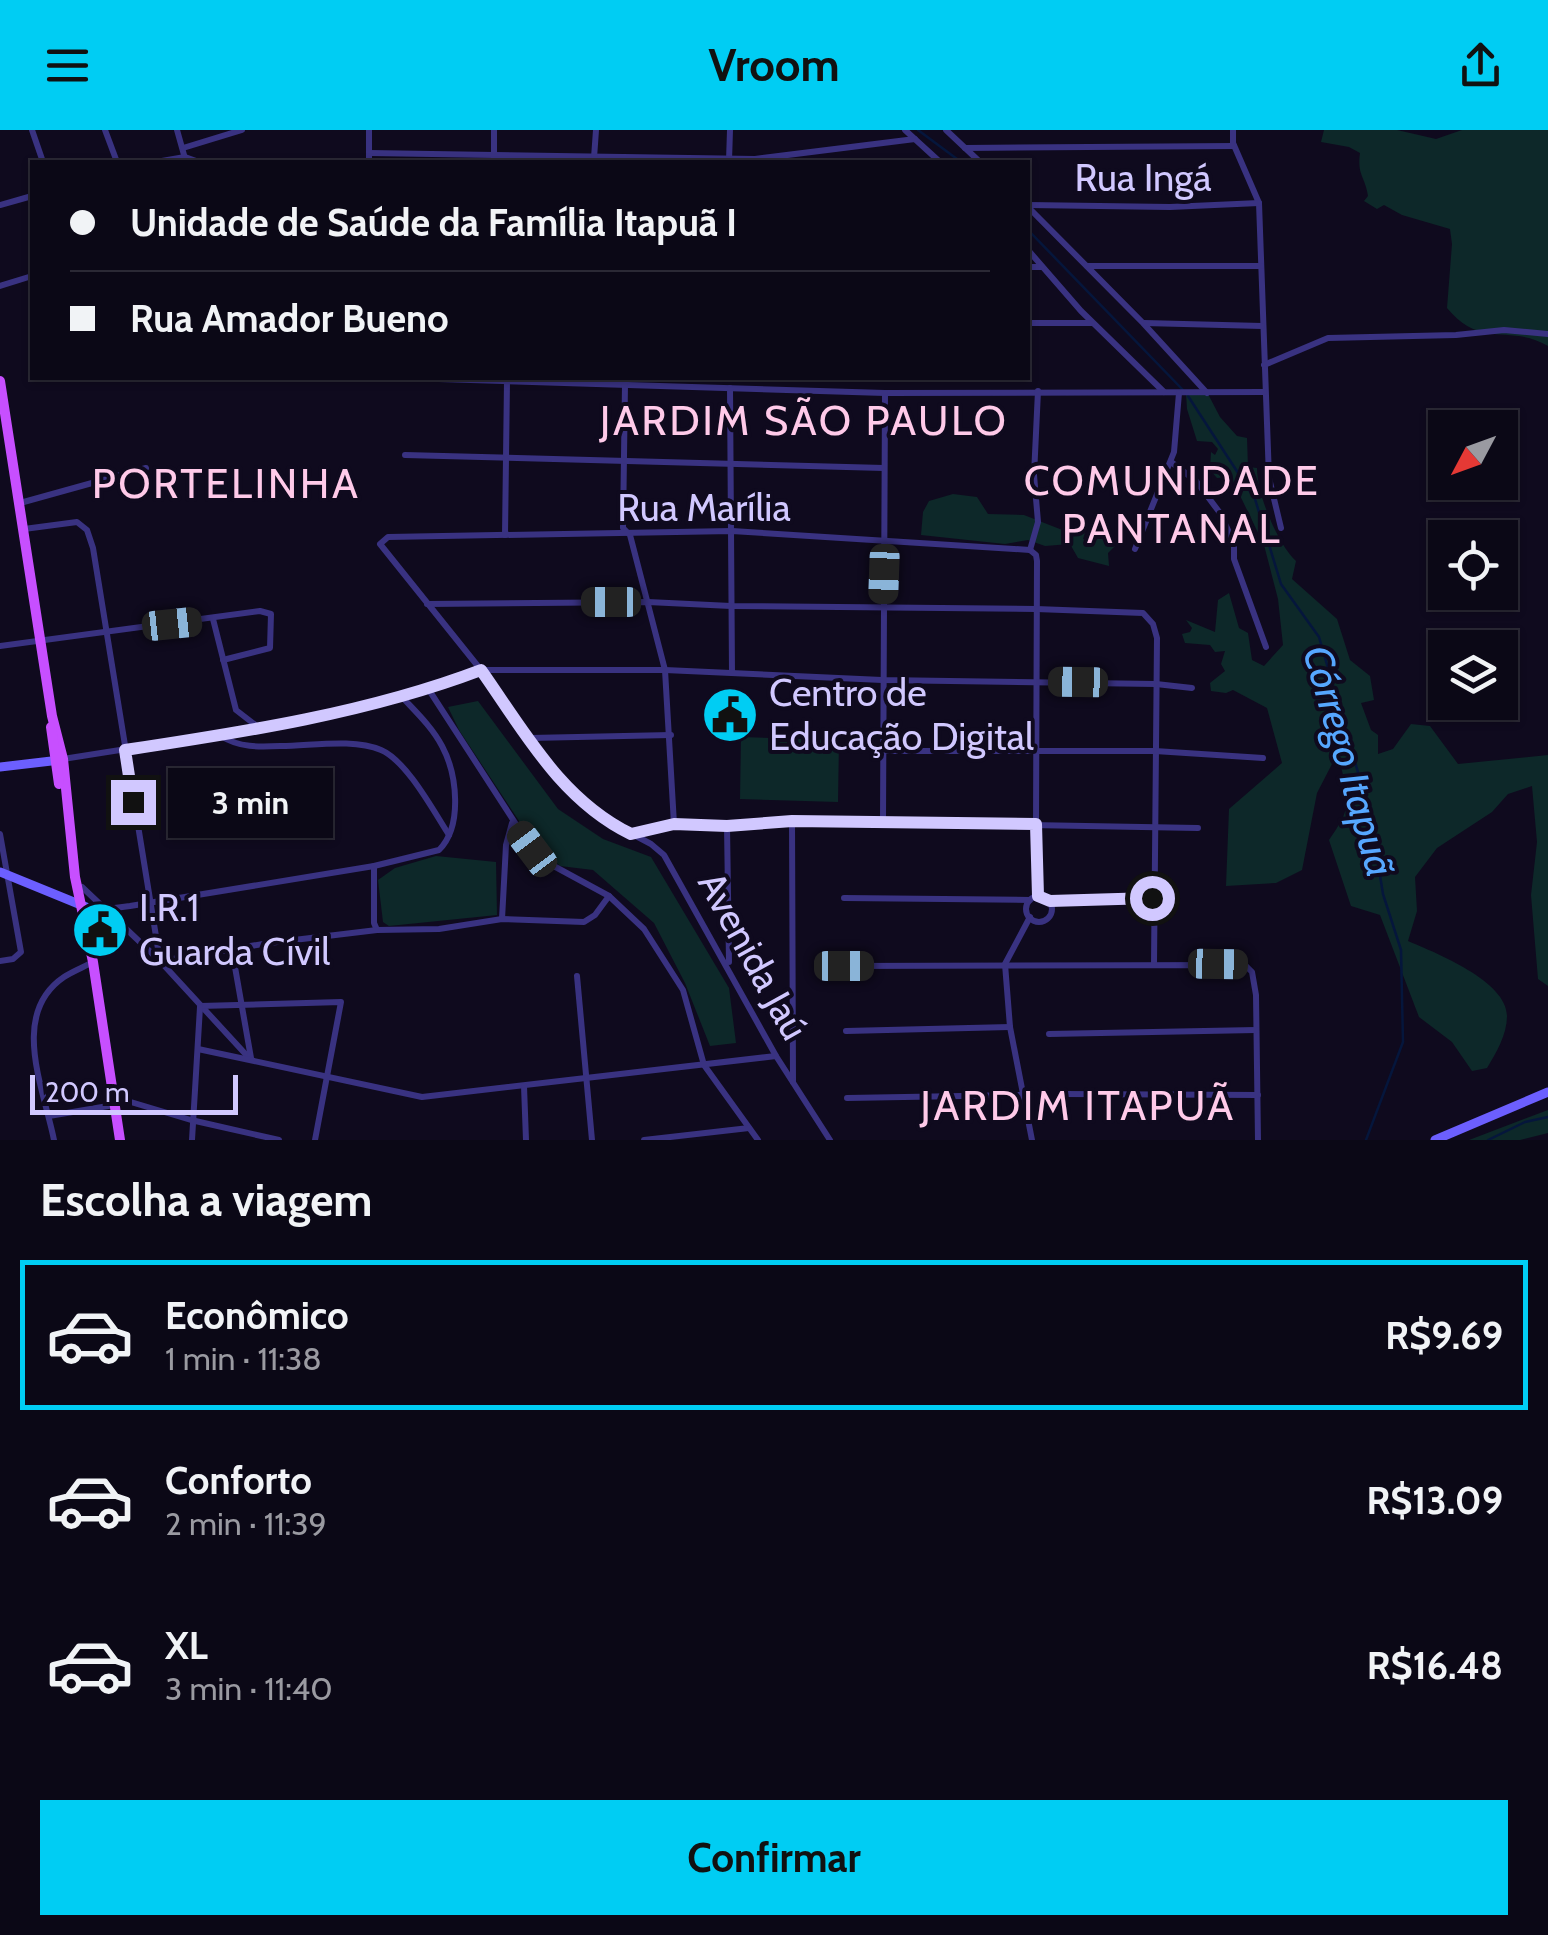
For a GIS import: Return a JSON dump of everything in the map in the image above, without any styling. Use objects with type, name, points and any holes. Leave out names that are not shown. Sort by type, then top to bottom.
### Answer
[{"type":"main road","points":[[0,381],[52,716],[50,730],[59,760],[58,782],[65,791],[120,1140]]},
{"type":"main road","points":[[75,858],[83,906]]},
{"type":"street","points":[[32,130],[42,160]]},
{"type":"street","points":[[106,130],[115,160]]},
{"type":"street","points":[[177,130],[186,160]]},
{"type":"street","points":[[183,148],[242,130]]},
{"type":"street","points":[[369,130],[369,158],[684,160]]},
{"type":"street","points":[[494,130],[494,159]]},
{"type":"street","points":[[594,158],[596,130]]},
{"type":"street","points":[[729,160],[730,130]]},
{"type":"street","points":[[905,130],[938,160]]},
{"type":"street","points":[[946,130],[978,160]]},
{"type":"street","points":[[1234,130],[1234,146],[1259,204],[1269,478],[1281,528]]},
{"type":"street","points":[[742,160],[915,139]]},
{"type":"street","points":[[966,148],[1234,146]]},
{"type":"street","points":[[0,205],[30,197]]},
{"type":"street","name":"Rua Ingá","points":[[1030,206],[1259,204]]},
{"type":"street","points":[[1030,208],[1208,394]]},
{"type":"street","points":[[1030,252],[1093,323],[1164,392]]},
{"type":"street","points":[[1086,266],[1261,266]]},
{"type":"street","points":[[1030,267],[1043,267]]},
{"type":"street","points":[[0,286],[30,277]]},
{"type":"street","points":[[1030,323],[1093,323]]},
{"type":"street","points":[[1144,323],[1262,326]]},
{"type":"street","points":[[1264,365],[1328,338],[1504,330],[1548,334]]},
{"type":"street","points":[[505,535],[507,380]]},
{"type":"street","points":[[612,380],[624,384],[885,393],[1264,392]]},
{"type":"street","points":[[624,384],[622,518],[630,535],[665,670],[674,824]]},
{"type":"street","points":[[730,388],[732,673]]},
{"type":"street","points":[[1038,392],[1034,475],[1038,522],[1030,550],[1036,555],[1038,896]]},
{"type":"street","points":[[883,821],[885,393]]},
{"type":"street","points":[[1135,548],[1171,462],[1178,393]]},
{"type":"street","points":[[405,455],[884,468]]},
{"type":"street","points":[[1171,462],[1196,481],[1220,513],[1234,543],[1234,559],[1266,647]]},
{"type":"street","points":[[20,503],[146,468]]},
{"type":"street","points":[[24,529],[77,522],[87,530],[108,630],[160,962]]},
{"type":"street","name":"Rua Marília","points":[[380,544],[388,537],[732,532],[1030,550]]},
{"type":"street","name":"Avenida Jaú","points":[[380,544],[481,670],[546,763],[584,805],[664,856],[776,1056],[830,1140]]},
{"type":"street","points":[[428,604],[648,602],[1143,614],[1156,632],[1154,964]]},
{"type":"street","points":[[0,646],[268,612],[272,618],[272,644],[267,651],[224,660]]},
{"type":"street","points":[[213,620],[236,710],[259,728]]},
{"type":"street","points":[[0,768],[221,736],[430,690],[481,670],[665,670],[1192,688]]},
{"type":"street","points":[[430,690],[512,822],[542,859],[610,896],[644,930],[677,977],[692,1012],[704,1065],[758,1140]]},
{"type":"street","points":[[4,874],[83,906],[107,909],[374,866],[438,850],[450,836],[454,812],[448,760],[441,744],[401,696]]},
{"type":"street","points":[[530,738],[671,734]]},
{"type":"street","points":[[221,736],[241,746],[360,746],[382,750],[411,780],[450,836]]},
{"type":"street","points":[[883,751],[1156,751],[1262,758]]},
{"type":"street","points":[[631,834],[674,824],[727,826],[792,821],[1198,828]]},
{"type":"street","points":[[792,821],[793,1083]]},
{"type":"street","points":[[502,919],[506,845],[512,822]]},
{"type":"street","points":[[727,826],[729,968]]},
{"type":"street","points":[[0,834],[20,952],[13,960],[0,961]]},
{"type":"street","points":[[374,866],[377,930]]},
{"type":"street","points":[[82,887],[160,962],[251,1060]]},
{"type":"street","points":[[160,962],[377,930],[439,929],[502,919],[584,922],[595,916],[610,896]]},
{"type":"street","points":[[844,898],[1152,898]]},
{"type":"street","points":[[1030,900],[1030,917],[1039,922],[1052,912],[1050,901]]},
{"type":"street","points":[[1030,917],[1005,964],[1010,1027],[1032,1140]]},
{"type":"street","points":[[232,950],[251,1060]]},
{"type":"street","points":[[54,1140],[34,1054],[37,1014],[63,977],[93,962]]},
{"type":"street","points":[[844,966],[1245,964],[1254,980],[1258,1140]]},
{"type":"street","points":[[577,976],[592,1140]]},
{"type":"street","points":[[200,1006],[340,1002],[315,1140]]},
{"type":"street","points":[[192,1140],[200,1006]]},
{"type":"street","points":[[846,1032],[1010,1027]]},
{"type":"street","points":[[1049,1034],[1256,1030]]},
{"type":"street","points":[[198,1049],[422,1097],[776,1056]]},
{"type":"street","points":[[524,1086],[526,1140]]},
{"type":"street","points":[[1436,1140],[1548,1092]]},
{"type":"street","points":[[1064,1094],[1258,1095]]},
{"type":"street","points":[[847,1098],[1022,1095]]},
{"type":"street","points":[[49,1116],[115,1101],[249,1137],[279,1140]]},
{"type":"street","points":[[644,1140],[750,1128]]},
{"type":"green space","points":[[1324,130],[1397,130],[1436,139],[1462,130],[1548,130],[1548,346],[1534,339],[1484,332],[1460,321],[1447,308],[1450,229],[1402,215],[1384,205],[1377,209],[1364,201],[1368,196],[1360,171],[1360,153],[1321,142]]},
{"type":"green space","points":[[1186,393],[1208,394],[1220,417],[1237,436],[1247,438],[1248,467],[1257,468],[1269,518],[1296,561],[1292,579],[1337,619],[1350,660],[1370,676],[1374,700],[1361,703],[1371,730],[1378,735],[1378,754],[1393,749],[1411,724],[1430,726],[1458,764],[1548,755],[1548,986],[1538,979],[1531,895],[1537,842],[1532,786],[1508,794],[1492,812],[1437,848],[1415,877],[1417,911],[1408,941],[1468,970],[1504,1003],[1505,1030],[1487,1068],[1472,1071],[1452,1042],[1419,1017],[1380,915],[1351,906],[1329,840],[1347,803],[1340,762],[1332,764],[1317,793],[1302,870],[1276,883],[1226,886],[1229,809],[1282,763],[1267,708],[1233,690],[1211,691],[1210,683],[1225,671],[1221,664],[1225,651],[1185,643],[1182,634],[1192,628],[1186,620],[1215,632],[1218,600],[1229,593],[1239,628],[1248,633],[1252,660],[1264,666],[1283,645],[1278,599],[1264,545],[1231,477],[1217,478],[1210,470],[1211,452],[1215,455],[1218,449],[1212,442],[1197,441]]},
{"type":"green space","points":[[953,494],[977,497],[988,514],[1024,515],[1070,533],[1077,525],[1086,529],[1083,539],[1092,542],[1107,534],[1120,541],[1108,553],[1109,566],[1078,558],[1070,544],[1045,546],[1028,540],[1005,544],[921,535],[923,512],[929,501]]},
{"type":"green space","points":[[478,701],[558,809],[603,839],[651,857],[729,988],[736,1043],[710,1046],[685,983],[654,923],[593,870],[560,866],[531,839],[448,707]]},
{"type":"green space","points":[[741,737],[839,740],[838,802],[740,799]]},
{"type":"green space","points":[[436,856],[496,862],[497,915],[389,926],[383,922],[378,880],[395,868]]},
{"type":"green space","points":[[1548,1110],[1548,1133],[1520,1140],[1469,1140]]},
{"type":"waterway","points":[[918,130],[958,160]]},
{"type":"waterway","name":"Córrego Itapuã","points":[[1030,232],[1183,390]]},
{"type":"waterway","name":"Córrego Itapuã","points":[[1188,396],[1255,499],[1281,584],[1319,637],[1370,814],[1383,894],[1401,950],[1403,1042],[1366,1140]]},
{"type":"waterway","points":[[1488,1140],[1525,1122],[1548,1117]]},
{"type":"place","name":"Centro de Educação Digital","points":[[730,715]]},
{"type":"place","name":"I.R.1 Guarda Cívil","points":[[100,930]]},
{"type":"district","name":"JARDIM SÃO PAULO","points":[[804,420]]},
{"type":"district","name":"PORTELINHA","points":[[226,483]]},
{"type":"district","name":"COMUNIDADE PANTANAL","points":[[1172,504]]},
{"type":"district","name":"JARDIM ITAPUÃ","points":[[1078,1105]]},
{"type":"route","points":[[133,802],[125,750],[221,736],[430,690],[481,670],[565,786],[584,805],[631,834],[674,824],[692,827],[792,821],[1036,824],[1038,896],[1050,901],[1152,898]]}]
